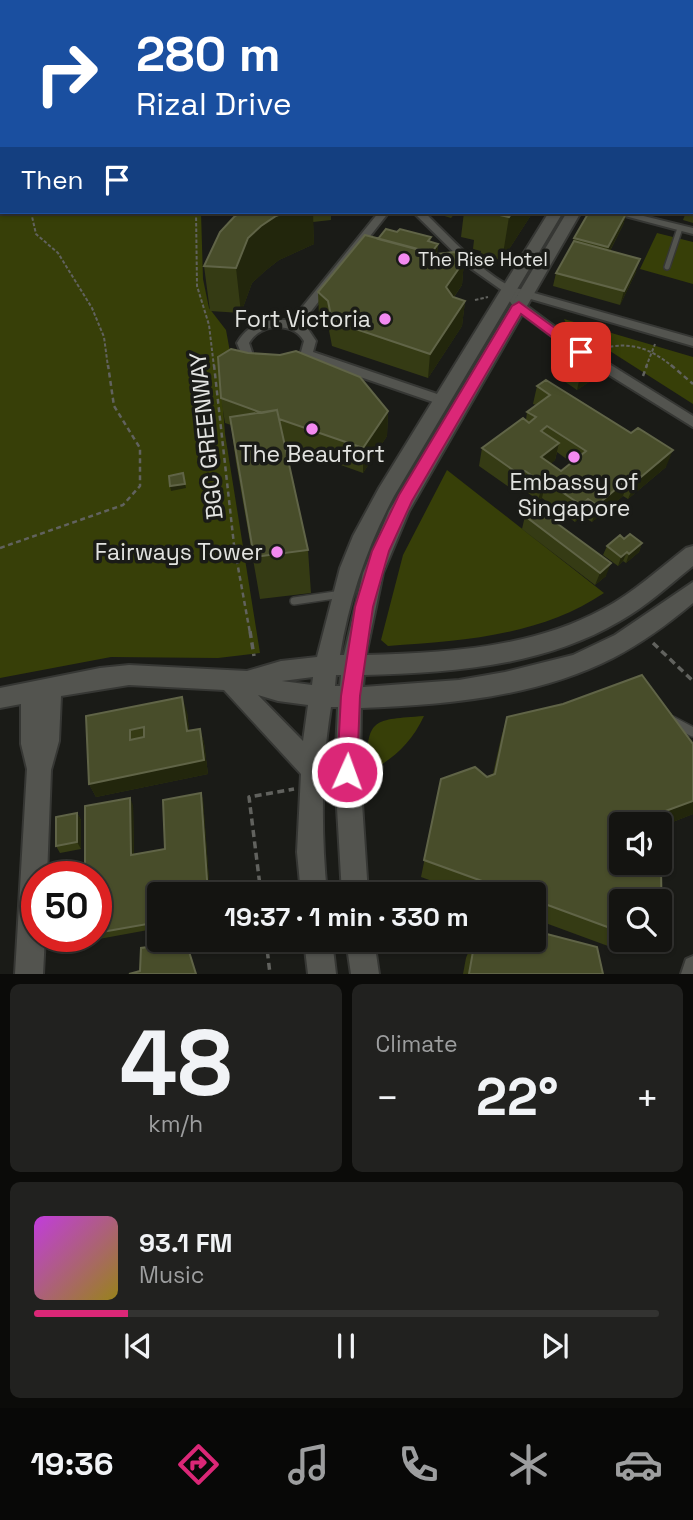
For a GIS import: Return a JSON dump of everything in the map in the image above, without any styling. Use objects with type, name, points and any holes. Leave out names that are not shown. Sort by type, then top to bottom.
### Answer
[{"type":"main road","points":[[354,882],[347,772],[351,696],[354,664],[373,572],[392,526],[518,296],[555,214]]},
{"type":"main road","points":[[313,882],[310,852],[312,777],[321,695],[350,568],[367,527],[441,400],[518,296],[573,214]]},
{"type":"main road","points":[[0,698],[129,675],[238,680],[327,666],[461,660],[516,651],[560,637],[611,615],[693,554]]},
{"type":"main road","points":[[238,680],[261,688],[351,696],[470,690],[528,680],[578,664],[631,638],[693,592]]},
{"type":"main road","points":[[238,680],[312,777]]},
{"type":"main road","points":[[29,974],[39,770],[33,744],[41,690]]},
{"type":"main road","points":[[319,952],[322,974]]},
{"type":"main road","points":[[362,952],[366,974]]},
{"type":"street","points":[[294,325],[382,214]]},
{"type":"street","points":[[420,214],[473,265],[518,296],[591,358],[693,422]]},
{"type":"street","points":[[623,214],[693,231]]},
{"type":"street","points":[[518,296],[693,342]]},
{"type":"street","points":[[273,323],[294,325],[308,334],[310,348],[299,360],[278,366],[256,362],[244,350],[243,343],[253,330],[273,323]]},
{"type":"street","points":[[306,354],[441,400]]},
{"type":"street","points":[[691,974],[693,966]]},
{"type":"lane","points":[[667,267],[680,228]]},
{"type":"lane","points":[[294,601],[343,594]]},
{"type":"lane","points":[[665,718],[693,732]]},
{"type":"path","points":[[0,548],[123,505],[140,486],[140,448],[114,407],[108,357],[96,318],[58,253],[36,234],[31,214]]},
{"type":"path","name":"BGC GREENWAY","points":[[196,214],[197,286],[209,325],[234,545],[254,656]]},
{"type":"path","points":[[475,300],[488,297]]},
{"type":"path","points":[[599,349],[618,344],[653,351],[693,384]]},
{"type":"path","points":[[643,376],[656,344]]},
{"type":"path","points":[[653,643],[693,681]]},
{"type":"path","points":[[260,882],[250,797],[312,777]]},
{"type":"path","points":[[267,952],[270,974]]},
{"type":"green space","points":[[0,214],[201,214],[203,279],[209,308],[226,330],[234,374],[221,382],[225,434],[260,653],[218,658],[111,657],[0,678]]},
{"type":"green space","points":[[657,233],[693,242],[693,284],[640,269]]},
{"type":"green space","points":[[564,319],[693,357],[693,404],[566,323]]},
{"type":"green space","points":[[447,470],[604,593],[554,619],[500,634],[388,646],[381,640],[403,555]]},
{"type":"green space","points":[[424,716],[400,750],[366,774],[368,742],[376,726],[382,721]]},
{"type":"building","points":[[238,214],[281,214],[248,238],[236,268],[204,266],[220,232]]},
{"type":"building","points":[[588,214],[626,214],[608,247],[574,238]]},
{"type":"building","points":[[386,229],[397,232],[400,229],[431,237],[428,241],[438,244],[431,253],[378,239]]},
{"type":"building","name":"Fort Victoria","points":[[365,235],[437,254],[454,252],[461,255],[464,261],[446,287],[453,297],[465,301],[430,354],[332,321],[328,301],[318,292]]},
{"type":"building","points":[[574,241],[640,259],[624,291],[556,273]]},
{"type":"building","points":[[231,349],[280,355],[296,351],[360,377],[388,411],[363,448],[279,419],[277,410],[262,413],[221,398],[218,357]]},
{"type":"building","points":[[573,360],[592,372],[579,381],[560,368]]},
{"type":"building","points":[[546,380],[631,433],[638,428],[673,450],[635,482],[629,478],[597,505],[588,499],[581,505],[546,481],[543,483],[525,471],[520,475],[482,448],[523,418],[529,423],[536,417],[527,412],[550,395],[537,386]],"holes":[[[547,426],[586,451],[561,471],[541,457],[559,443],[541,431]]]},
{"type":"building","name":"Fairways Tower","points":[[277,410],[308,550],[254,557],[230,417]]},
{"type":"building","points":[[183,473],[185,484],[170,486],[169,476]]},
{"type":"building","points":[[536,508],[611,563],[600,573],[525,516]]},
{"type":"building","points":[[630,534],[642,543],[629,554],[627,552],[621,557],[607,546],[620,535],[624,539]]},
{"type":"building","points":[[642,675],[693,744],[693,801],[663,812],[609,812],[609,875],[661,875],[661,889],[609,889],[609,928],[546,904],[546,882],[485,882],[424,860],[441,779],[475,767],[487,777],[495,774],[507,717],[563,704]]},
{"type":"building","points":[[182,697],[187,731],[200,729],[204,760],[89,784],[86,716]],"holes":[[[144,727],[144,737],[130,740],[130,730]]]},
{"type":"building","points":[[201,793],[207,882],[147,882],[147,924],[112,930],[112,861],[85,861],[85,806],[130,798],[131,855],[165,849],[163,800]]},
{"type":"building","points":[[77,813],[77,842],[56,846],[56,817]]},
{"type":"building","points":[[546,934],[597,947],[603,974],[469,974],[473,952],[546,952]]},
{"type":"building","points":[[147,947],[147,952],[189,952],[196,974],[129,974],[140,971],[141,948]]},
{"type":"place","name":"The Rise Hotel","points":[[404,259]]},
{"type":"place","name":"Fort Victoria","points":[[385,319]]},
{"type":"place","name":"The Beaufort","points":[[312,429]]},
{"type":"place","name":"Embassy of Singapore","points":[[574,457]]},
{"type":"place","name":"Fairways Tower","points":[[277,552]]},
{"type":"route","points":[[347,772],[354,664],[364,607],[381,551],[405,500],[519,306],[581,352]]}]
